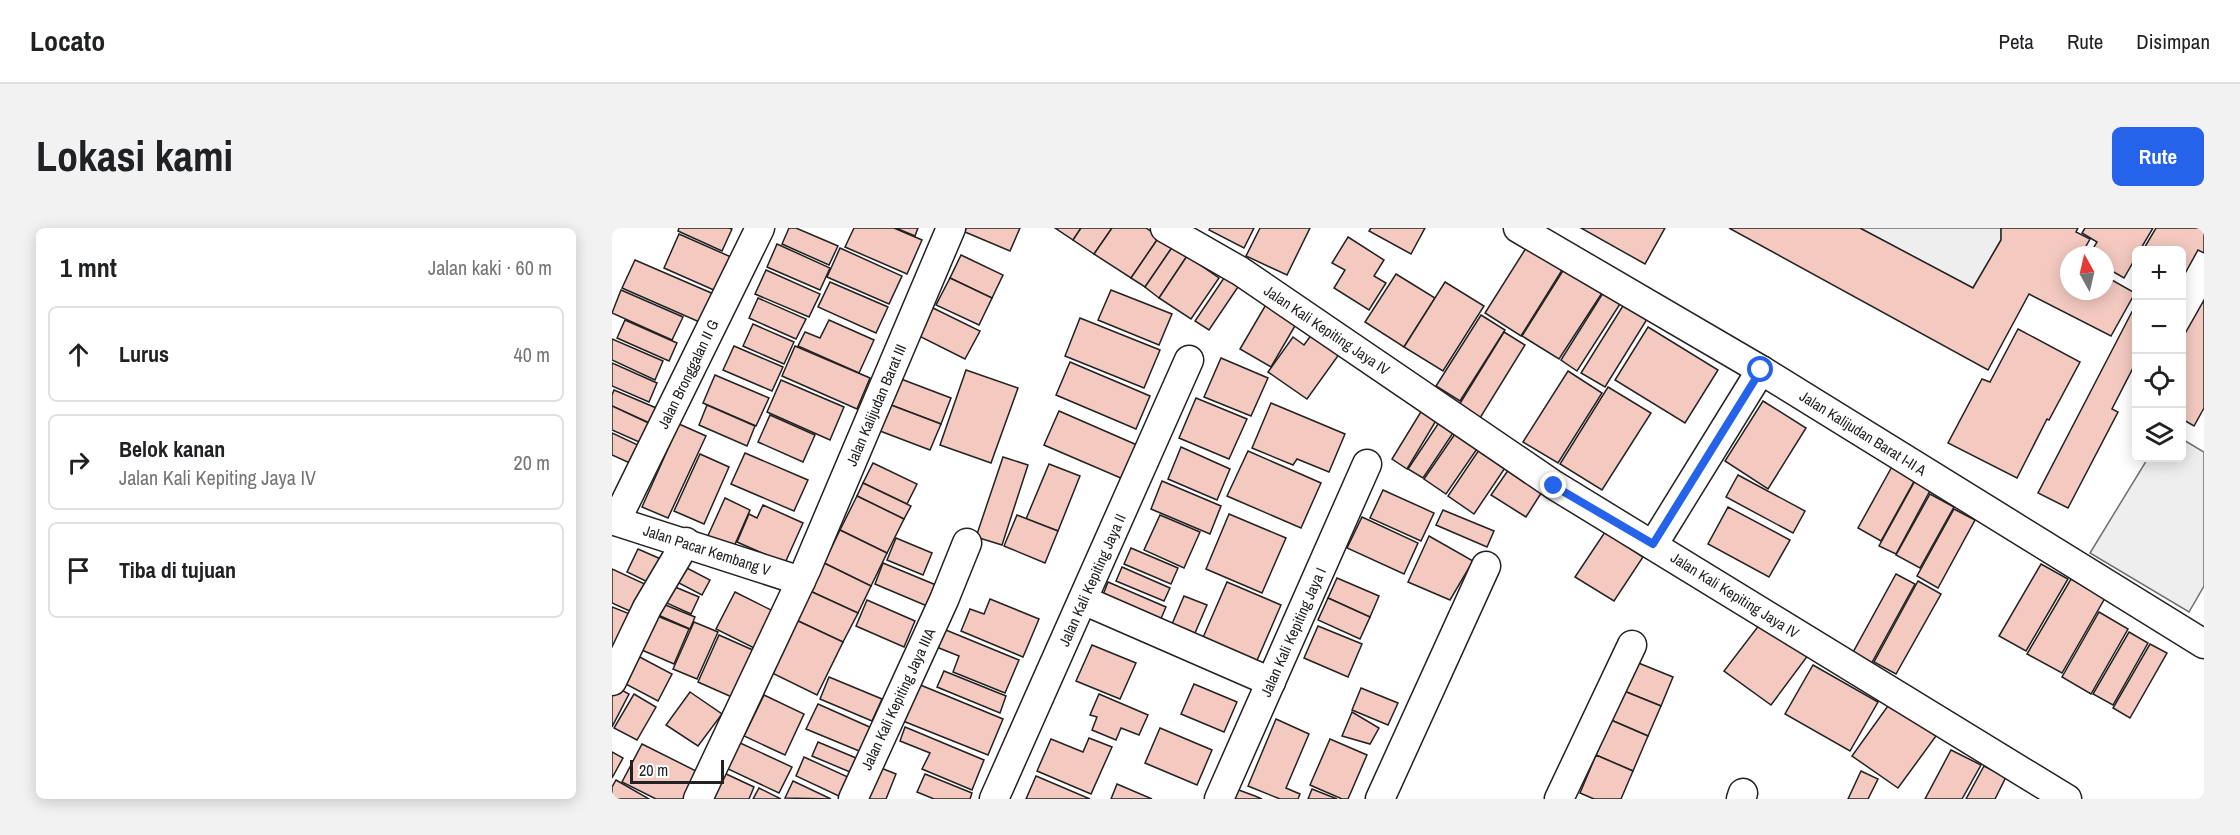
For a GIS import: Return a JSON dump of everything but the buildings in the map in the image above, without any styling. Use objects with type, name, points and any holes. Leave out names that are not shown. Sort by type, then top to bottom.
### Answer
[{"type":"street","name":"Jalan Bronggalan II G","points":[[614,521],[760,228]]},
{"type":"street","name":"Jalan Kalijudan Barat III","points":[[698,799],[801,581],[951,228]]},
{"type":"street","name":"Jalan Kali Kepiting Jaya IV","points":[[1165,228],[1240,271],[1554,486],[1653,544],[2067,799]]},
{"type":"street","name":"Jalan Kalijudan Barat I-II A","points":[[1518,228],[1761,370],[2204,644]]},
{"type":"street","name":"Jalan Kali Kepiting Jaya II","points":[[994,799],[1189,360]]},
{"type":"street","points":[[1653,544],[1761,370]]},
{"type":"street","name":"Jalan Kali Kepiting Jaya I","points":[[1219,799],[1367,464]]},
{"type":"street","name":"Jalan Pacar Kembang V","points":[[614,521],[686,542],[801,581]]},
{"type":"street","points":[[612,681],[647,608],[686,542]]},
{"type":"street","name":"Jalan Kali Kepiting Jaya IIIA","points":[[853,799],[944,600],[967,543]]},
{"type":"street","points":[[1380,799],[1486,566]]},
{"type":"street","points":[[1083,600],[1270,682]]},
{"type":"street","points":[[1559,799],[1632,645]]},
{"type":"shaded area","points":[[1860,228],[2001,228],[2001,240],[1973,288]]},
{"type":"shaded area","points":[[2186,441],[2204,452],[2204,586],[2189,612],[2090,553],[2146,462],[2186,462]]},
{"type":"route","points":[[1554,486],[1653,544],[1761,370]]}]
